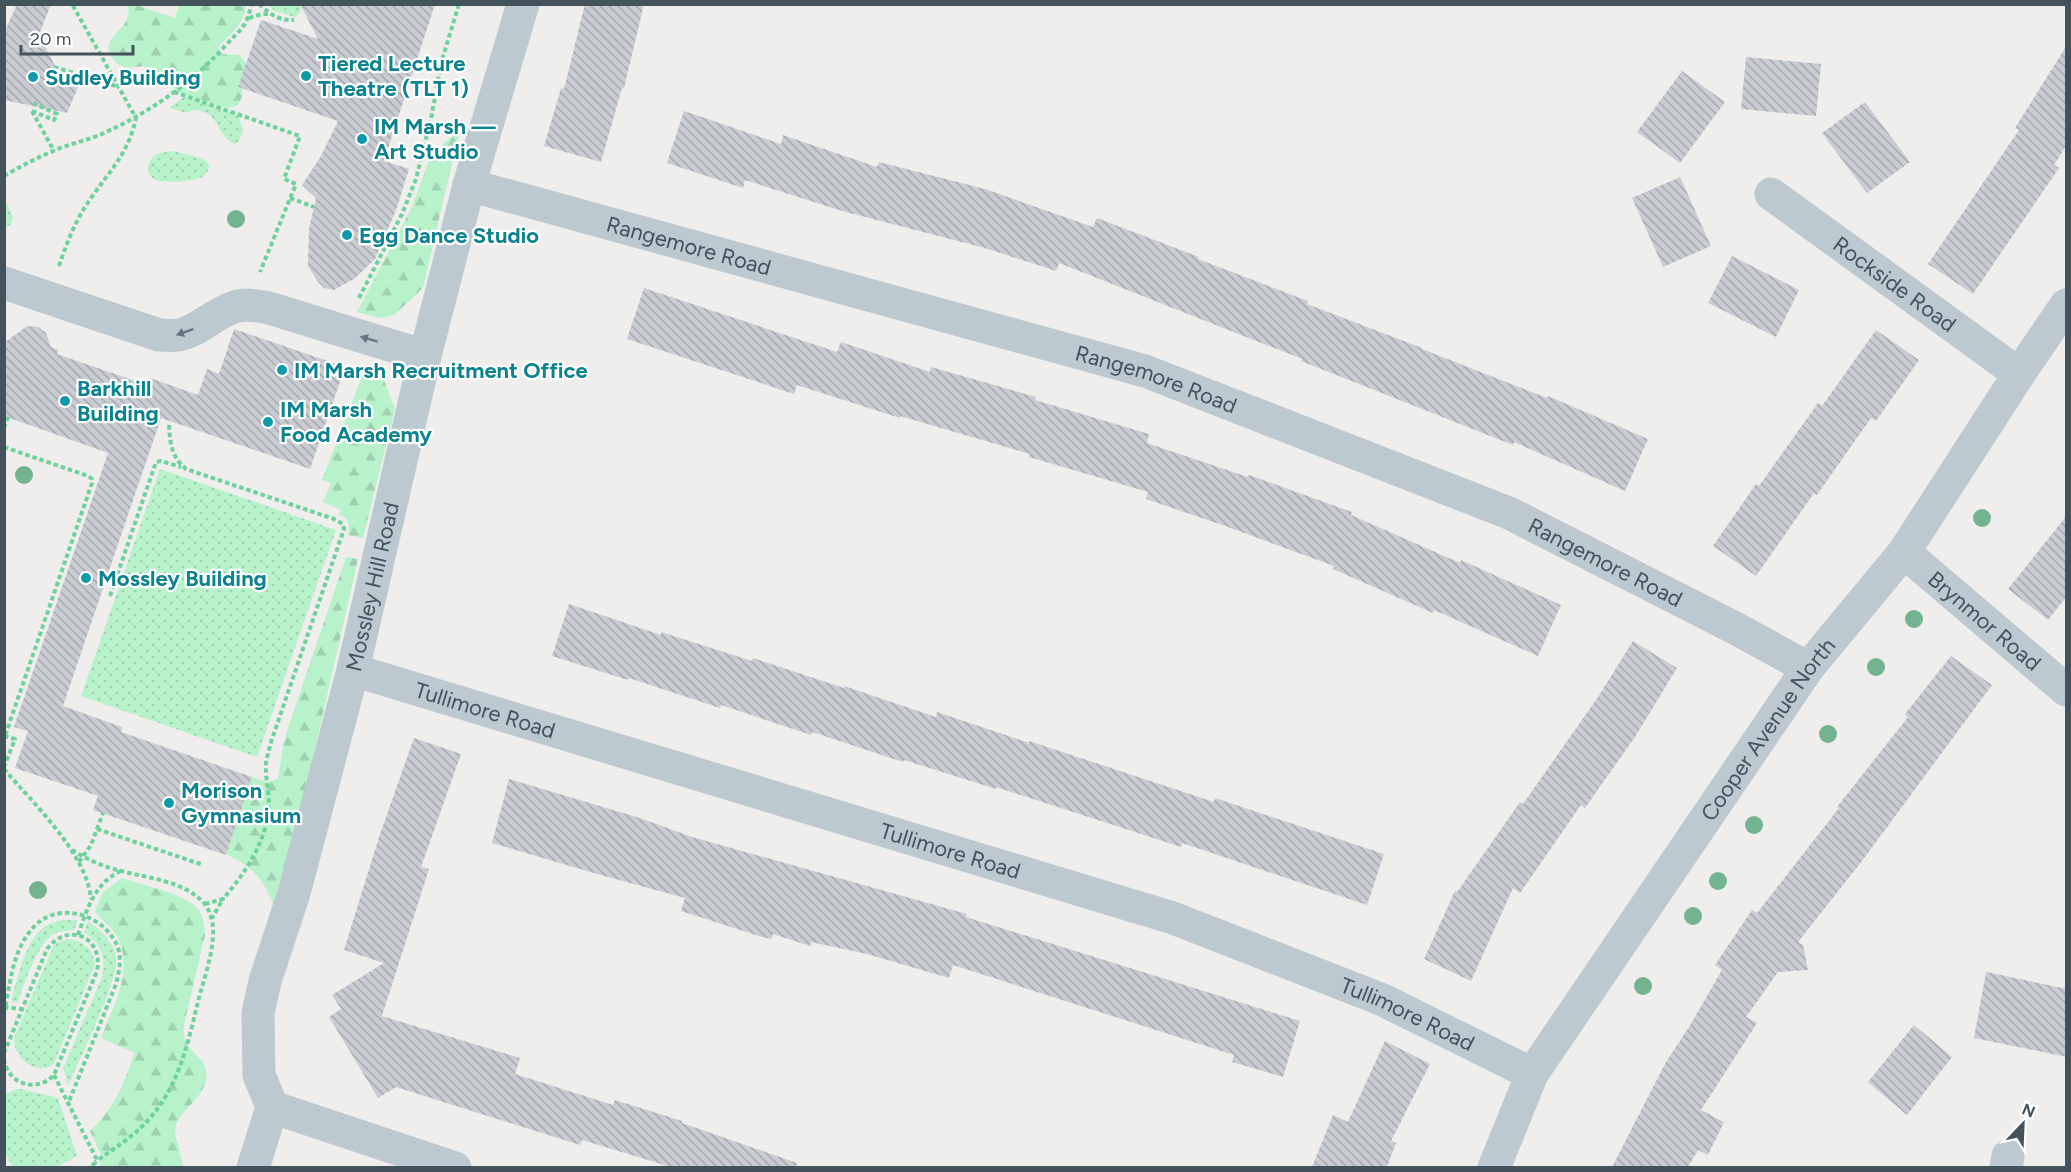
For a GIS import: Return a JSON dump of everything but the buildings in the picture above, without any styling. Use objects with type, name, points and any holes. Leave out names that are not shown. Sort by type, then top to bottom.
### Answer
[{"type":"street","name":"Mossley Hill Road","points":[[272,1107],[259,1075],[258,1013],[265,981],[294,893],[353,670],[425,356],[469,185],[523,4]]},
{"type":"street","name":"Rangemore Road","points":[[469,185],[1145,371],[1509,513],[1735,628],[1808,668]]},
{"type":"street","name":"Rockside Road","points":[[1771,194],[2019,374]]},
{"type":"street","points":[[4,283],[159,334],[177,336],[191,332],[221,312],[236,306],[247,306],[268,308],[425,356]]},
{"type":"street","name":"Cooper Avenue North","points":[[1506,1163],[1532,1074],[1808,668],[1904,552],[2019,374],[2067,305]]},
{"type":"street","name":"Brynmor Road","points":[[1904,552],[2067,690]]},
{"type":"street","name":"Tullimore Road","points":[[353,670],[1173,918],[1383,1000],[1532,1074]]},
{"type":"street","points":[[253,1167],[272,1107],[455,1167]]},
{"type":"path","points":[[48,297],[72,229],[91,198],[124,153],[136,116],[72,4]]},
{"type":"path","points":[[4,176],[54,151],[96,136],[136,116],[174,92],[209,64],[244,28],[249,18],[251,4]]},
{"type":"path","points":[[259,4],[270,14],[284,21],[294,20]]},
{"type":"path","points":[[357,301],[402,214],[416,178],[426,143],[441,63],[459,4]]},
{"type":"path","points":[[249,18],[270,14]]},
{"type":"path","points":[[54,67],[120,87]]},
{"type":"path","points":[[174,92],[300,136],[284,179],[296,184],[247,306]]},
{"type":"path","points":[[36,101],[35,104],[57,114],[54,120],[32,111],[54,151]]},
{"type":"path","points":[[290,198],[314,207]]},
{"type":"path","points":[[4,428],[8,417]]},
{"type":"path","points":[[169,425],[174,454],[178,463],[186,469]]},
{"type":"path","points":[[4,447],[92,479],[5,736],[15,740],[4,768],[72,850],[87,877],[91,899]]},
{"type":"path","points":[[111,596],[156,462],[161,461],[186,469],[343,524],[344,529],[270,745],[266,764],[269,802],[267,823],[260,844],[248,866],[223,898],[212,918]]},
{"type":"path","points":[[79,862],[84,857],[103,813]]},
{"type":"path","points":[[97,829],[203,865]]},
{"type":"path","points":[[72,850],[121,871],[154,878],[193,893],[205,904],[212,918],[213,935],[209,962],[184,1056],[174,1083],[159,1107],[136,1134],[88,1167]]},
{"type":"path","points":[[78,935],[91,899],[104,884],[121,871]]},
{"type":"path","points":[[205,904],[223,898]]},
{"type":"path","points":[[4,1013],[17,953],[32,927],[47,917],[64,913],[85,915],[98,921],[110,933],[118,949],[121,967],[68,1104]]},
{"type":"path","points":[[4,1053],[21,1009],[52,942],[69,934],[78,935],[93,945],[99,962],[97,971],[54,1075],[49,1081],[32,1086],[15,1080],[7,1073],[4,1059]]},
{"type":"path","points":[[5,1007],[21,1009]]},
{"type":"path","points":[[54,1075],[96,1158],[95,1162]]},
{"type":"green space","points":[[128,5],[136,5],[175,18],[179,5],[246,5],[240,24],[218,47],[219,54],[240,55],[246,64],[238,87],[242,88],[242,97],[238,105],[230,108],[218,106],[178,92],[172,87],[147,85],[142,80],[145,66],[128,68],[120,66],[110,54],[109,44],[126,21]]},
{"type":"green space","points":[[268,5],[300,5],[301,10],[295,17],[275,11]]},
{"type":"green space","points":[[185,96],[238,115],[243,131],[238,142],[234,144],[228,139],[213,119],[203,112],[194,110],[184,112],[169,108]]},
{"type":"green space","points":[[460,129],[423,288],[394,315],[380,318],[357,312],[412,207],[431,155]]},
{"type":"green space","points":[[174,151],[200,158],[210,167],[205,175],[188,181],[172,182],[154,179],[148,170],[152,158],[160,153]]},
{"type":"green space","points":[[4,197],[13,218],[11,224],[5,228]]},
{"type":"green space","points":[[366,366],[376,370],[384,380],[395,409],[363,538],[348,535],[348,522],[339,515],[341,510],[323,502],[331,483],[322,480]]},
{"type":"green space","points":[[160,469],[336,530],[257,757],[81,696]]},
{"type":"green space","points":[[346,557],[358,559],[286,877],[274,906],[256,874],[226,854],[252,777],[267,782],[278,779],[288,728]]},
{"type":"green space","points":[[122,878],[162,890],[192,903],[201,914],[203,921],[205,935],[184,1033],[187,1044],[205,1068],[206,1079],[200,1094],[176,1124],[175,1131],[183,1167],[99,1167],[102,1157],[90,1131],[112,1105],[135,1053],[101,1038],[117,999],[124,959],[121,945],[114,932],[95,911],[103,892]]},
{"type":"green space","points":[[62,920],[78,920],[74,930],[56,933],[43,944],[32,964],[17,1003],[11,1001],[23,961],[37,933],[44,927]]},
{"type":"green space","points":[[88,921],[102,932],[112,946],[116,957],[115,968],[105,1001],[68,1086],[63,1067],[103,970],[101,951],[95,941],[84,932]]},
{"type":"green space","points":[[67,939],[86,946],[92,953],[95,964],[54,1064],[40,1068],[21,1058],[14,1038],[53,947],[56,943]]},
{"type":"green space","points":[[21,1089],[58,1098],[77,1156],[57,1167],[13,1167],[5,1154],[5,1094]]},
{"type":"place","name":"Tiered Lecture Theatre (TLT 1)","points":[[306,76]]},
{"type":"place","name":"Sudley Building","points":[[33,77]]},
{"type":"place","name":"IM Marsh — Art Studio","points":[[362,139]]},
{"type":"place","name":"Egg Dance Studio","points":[[347,235]]},
{"type":"place","name":"IM Marsh Recruitment Office","points":[[282,370]]},
{"type":"place","name":"Barkhill Building","points":[[65,401]]},
{"type":"place","name":"IM Marsh Food Academy","points":[[268,422]]},
{"type":"place","name":"Mossley Building","points":[[86,578]]},
{"type":"place","name":"Morison Gymnasium","points":[[169,803]]}]
